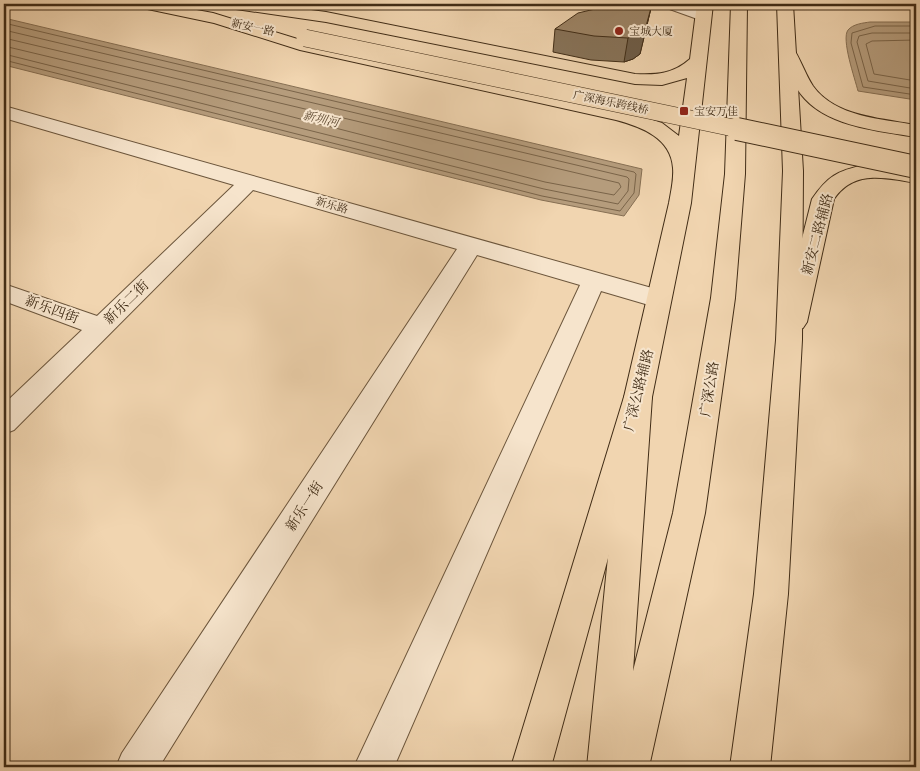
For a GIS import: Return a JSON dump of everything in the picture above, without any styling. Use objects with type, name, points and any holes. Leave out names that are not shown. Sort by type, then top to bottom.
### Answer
[{"type":"main road","name":"新安一路","points":[[144,4],[213,18],[311,33]]},
{"type":"main road","name":"新安一路","points":[[234,4],[311,33]]},
{"type":"main road","points":[[234,4],[326,17],[615,76],[650,80],[672,78],[688,71],[698,60]]},
{"type":"main road","name":"广深公路","points":[[629,767],[689,513],[723,298],[735,174],[740,4]]},
{"type":"main road","points":[[750,767],[772,594],[790,340],[793,171],[785,4]]},
{"type":"main road","name":"广深公路辅路","points":[[531,767],[638,397],[680,203],[704,10]]},
{"type":"main road","points":[[213,18],[300,45],[600,110],[645,122],[660,131],[679,150],[684,170]]},
{"type":"main road","name":"广深海乐跨线桥","points":[[311,33],[916,151]]},
{"type":"main road","name":"广深海乐跨线桥","points":[[311,33],[916,166]]},
{"type":"main road","points":[[787,52],[803,84],[812,96],[824,106],[837,113],[854,118],[916,131]]},
{"type":"main road","points":[[600,110],[623,110],[638,104],[642,100],[640,89],[615,76]]},
{"type":"main road","name":"新安二路辅路","points":[[790,340],[823,199],[829,187],[839,179],[873,171],[916,177]]},
{"type":"main road","points":[[607,767],[638,397]]},
{"type":"street","points":[[669,4],[704,10]]},
{"type":"street","name":"新乐路","points":[[4,112],[659,299]]},
{"type":"street","name":"新乐二街","points":[[4,422],[249,182]]},
{"type":"street","name":"新乐一街","points":[[136,767],[472,245]]},
{"type":"street","points":[[374,767],[594,280]]},
{"type":"street","name":"新乐四街","points":[[4,292],[101,327]]},
{"type":"water","name":"新圳河","points":[[4,18],[642,169],[639,195],[624,216],[541,200],[4,65]]},
{"type":"water","points":[[870,22],[916,22],[916,52],[914,53],[916,100],[858,91],[847,50],[846,35],[853,26]]},
{"type":"building","points":[[597,4],[652,4],[645,30],[628,38],[594,36],[555,29],[578,13],[595,9]]},
{"type":"place","name":"宝城大厦","points":[[619,31]]},
{"type":"place","name":"宝安万佳","points":[[684,111]]}]
